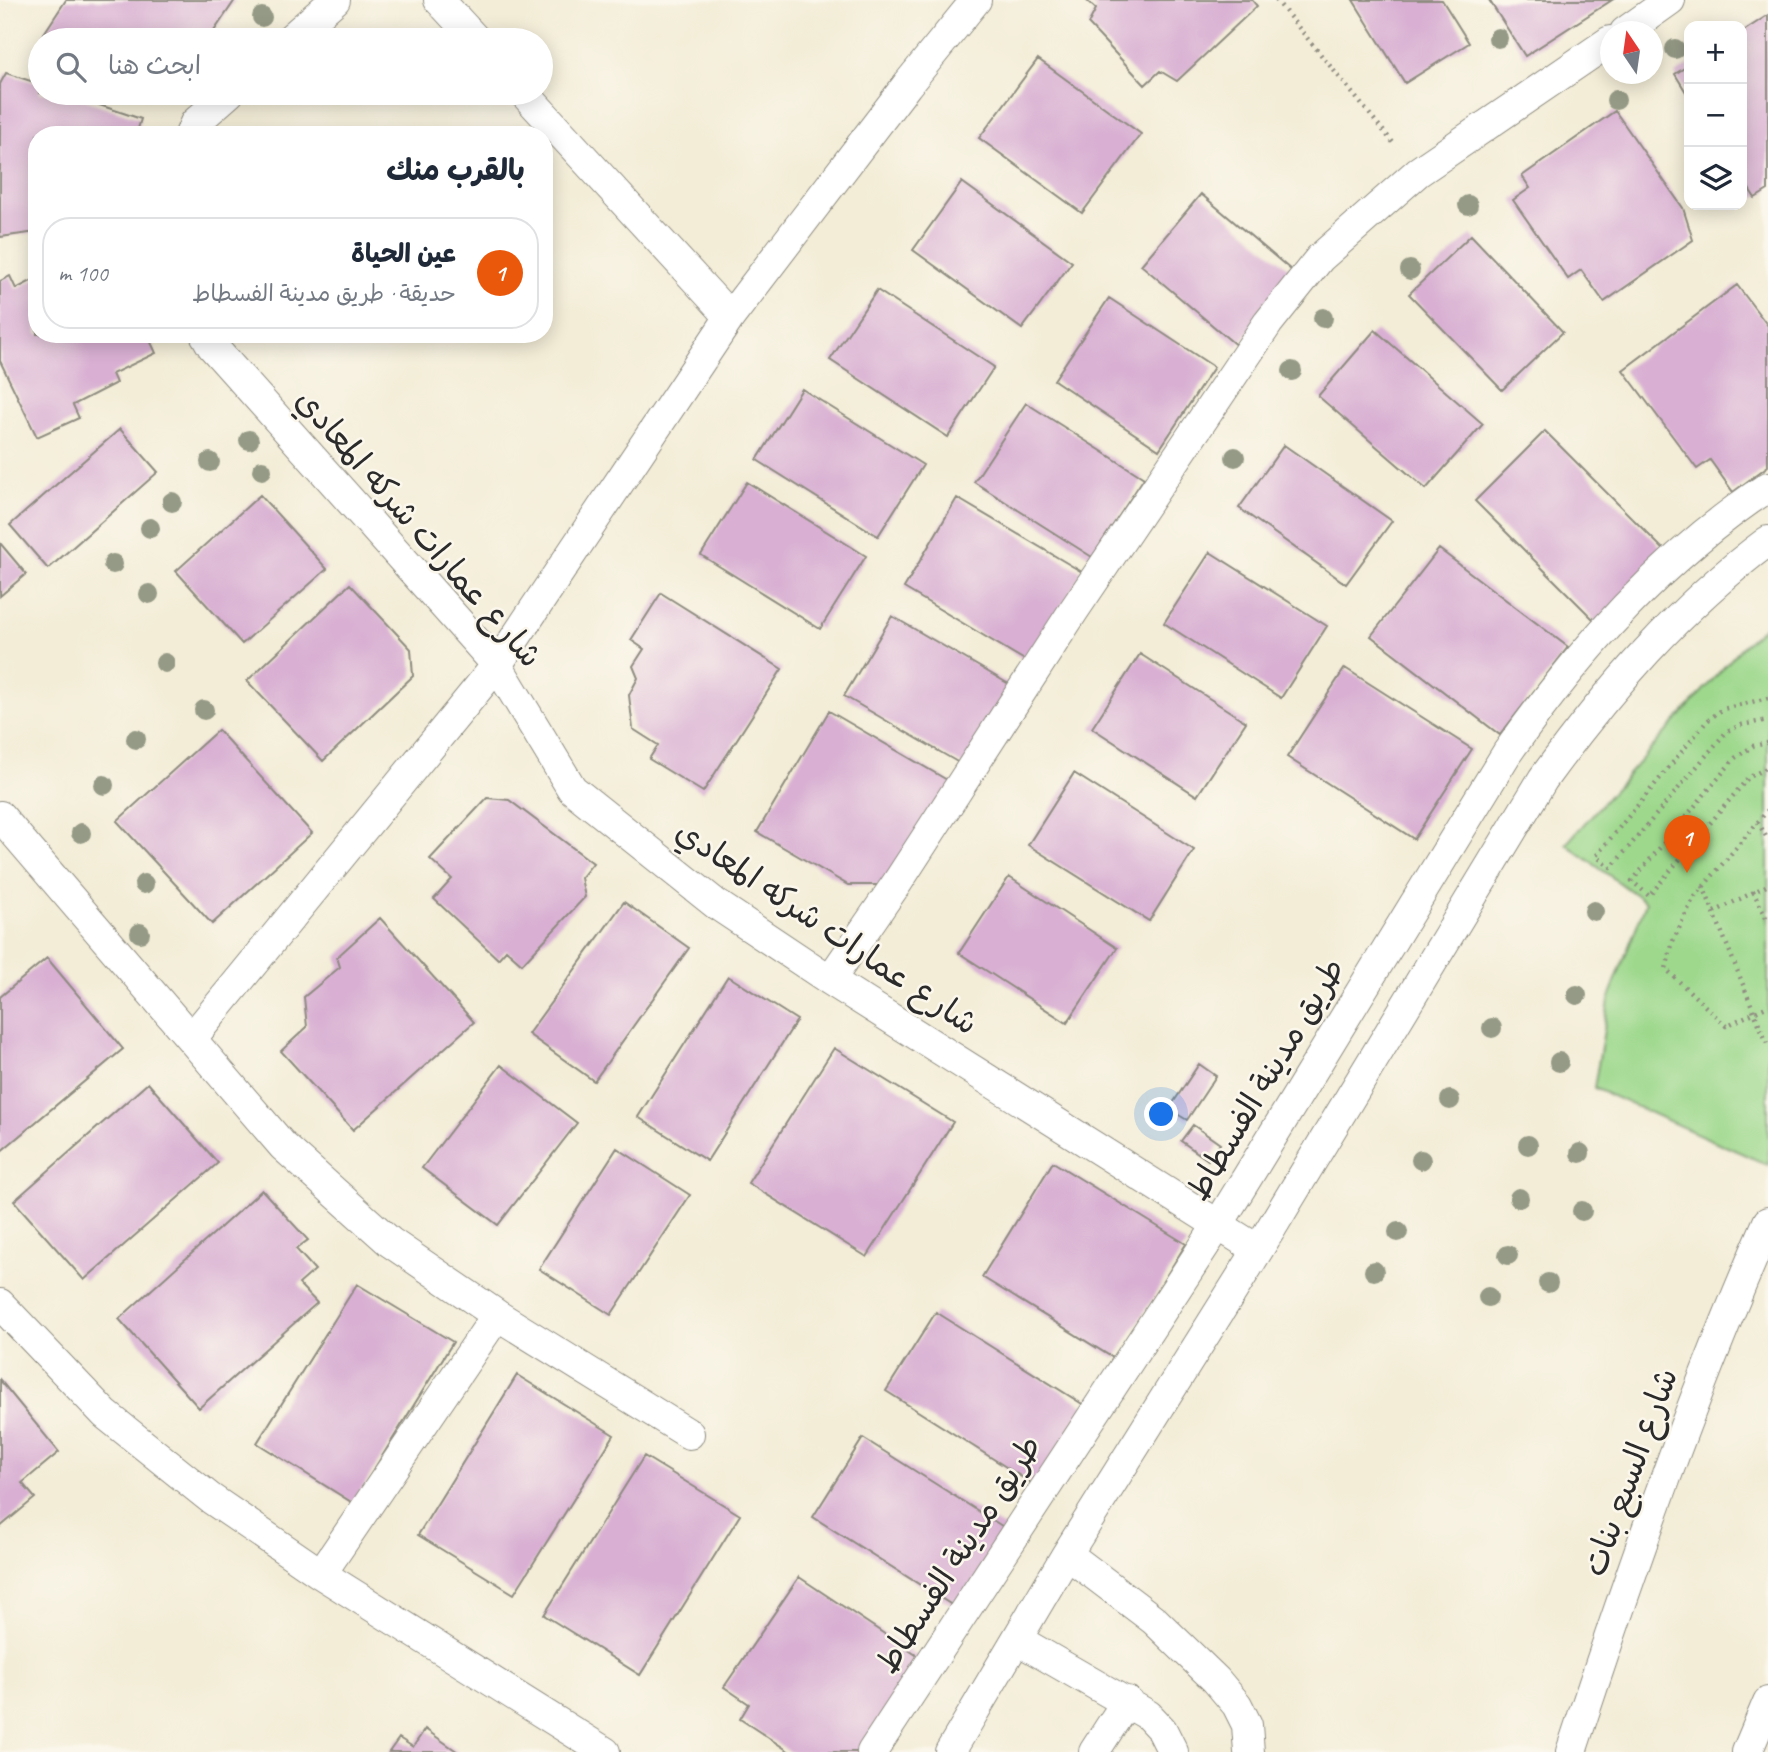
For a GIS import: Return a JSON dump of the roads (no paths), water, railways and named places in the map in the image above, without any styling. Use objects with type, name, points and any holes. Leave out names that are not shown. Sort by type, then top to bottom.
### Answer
[{"type":"street","points":[[303,28],[335,0]]},
{"type":"street","points":[[439,0],[465,28]]},
{"type":"street","points":[[192,1038],[497,665],[730,317],[907,85],[976,0]]},
{"type":"street","points":[[1640,21],[1670,0]]},
{"type":"street","points":[[830,980],[897,883],[1074,610],[1268,323],[1320,258],[1418,172],[1600,48]]},
{"type":"street","points":[[194,126],[215,105]]},
{"type":"street","points":[[535,105],[730,317]]},
{"type":"street","name":"شارع عمارات شركه المعادي","points":[[212,343],[497,665],[572,789],[716,904],[830,980],[1258,1250]]},
{"type":"street","name":"طريق مدينة الفسطاط","points":[[872,1752],[1218,1225],[1507,753],[1549,694],[1595,638],[1645,587],[1699,539],[1768,487]]},
{"type":"street","points":[[950,1752],[1067,1554],[1258,1250],[1543,779],[1588,718],[1638,661],[1700,599],[1768,541]]},
{"type":"street","points":[[0,816],[282,1146],[390,1242],[497,1314],[689,1434]]},
{"type":"street","name":"شارع السبع بنات","points":[[1571,1752],[1702,1379],[1768,1222]]},
{"type":"street","points":[[0,1304],[105,1414],[209,1498],[321,1574],[605,1752]]},
{"type":"street","points":[[321,1574],[497,1314]]},
{"type":"street","points":[[1067,1554],[1154,1620],[1216,1680],[1237,1705],[1247,1725],[1249,1752]]},
{"type":"street","points":[[1018,1640],[1148,1715],[1162,1730],[1172,1752]]},
{"type":"street","points":[[1094,1752],[1127,1701]]},
{"type":"street","points":[[1746,1752],[1768,1702]]},
{"type":"place","name":"عين الحياة","points":[[1687,873]]}]
